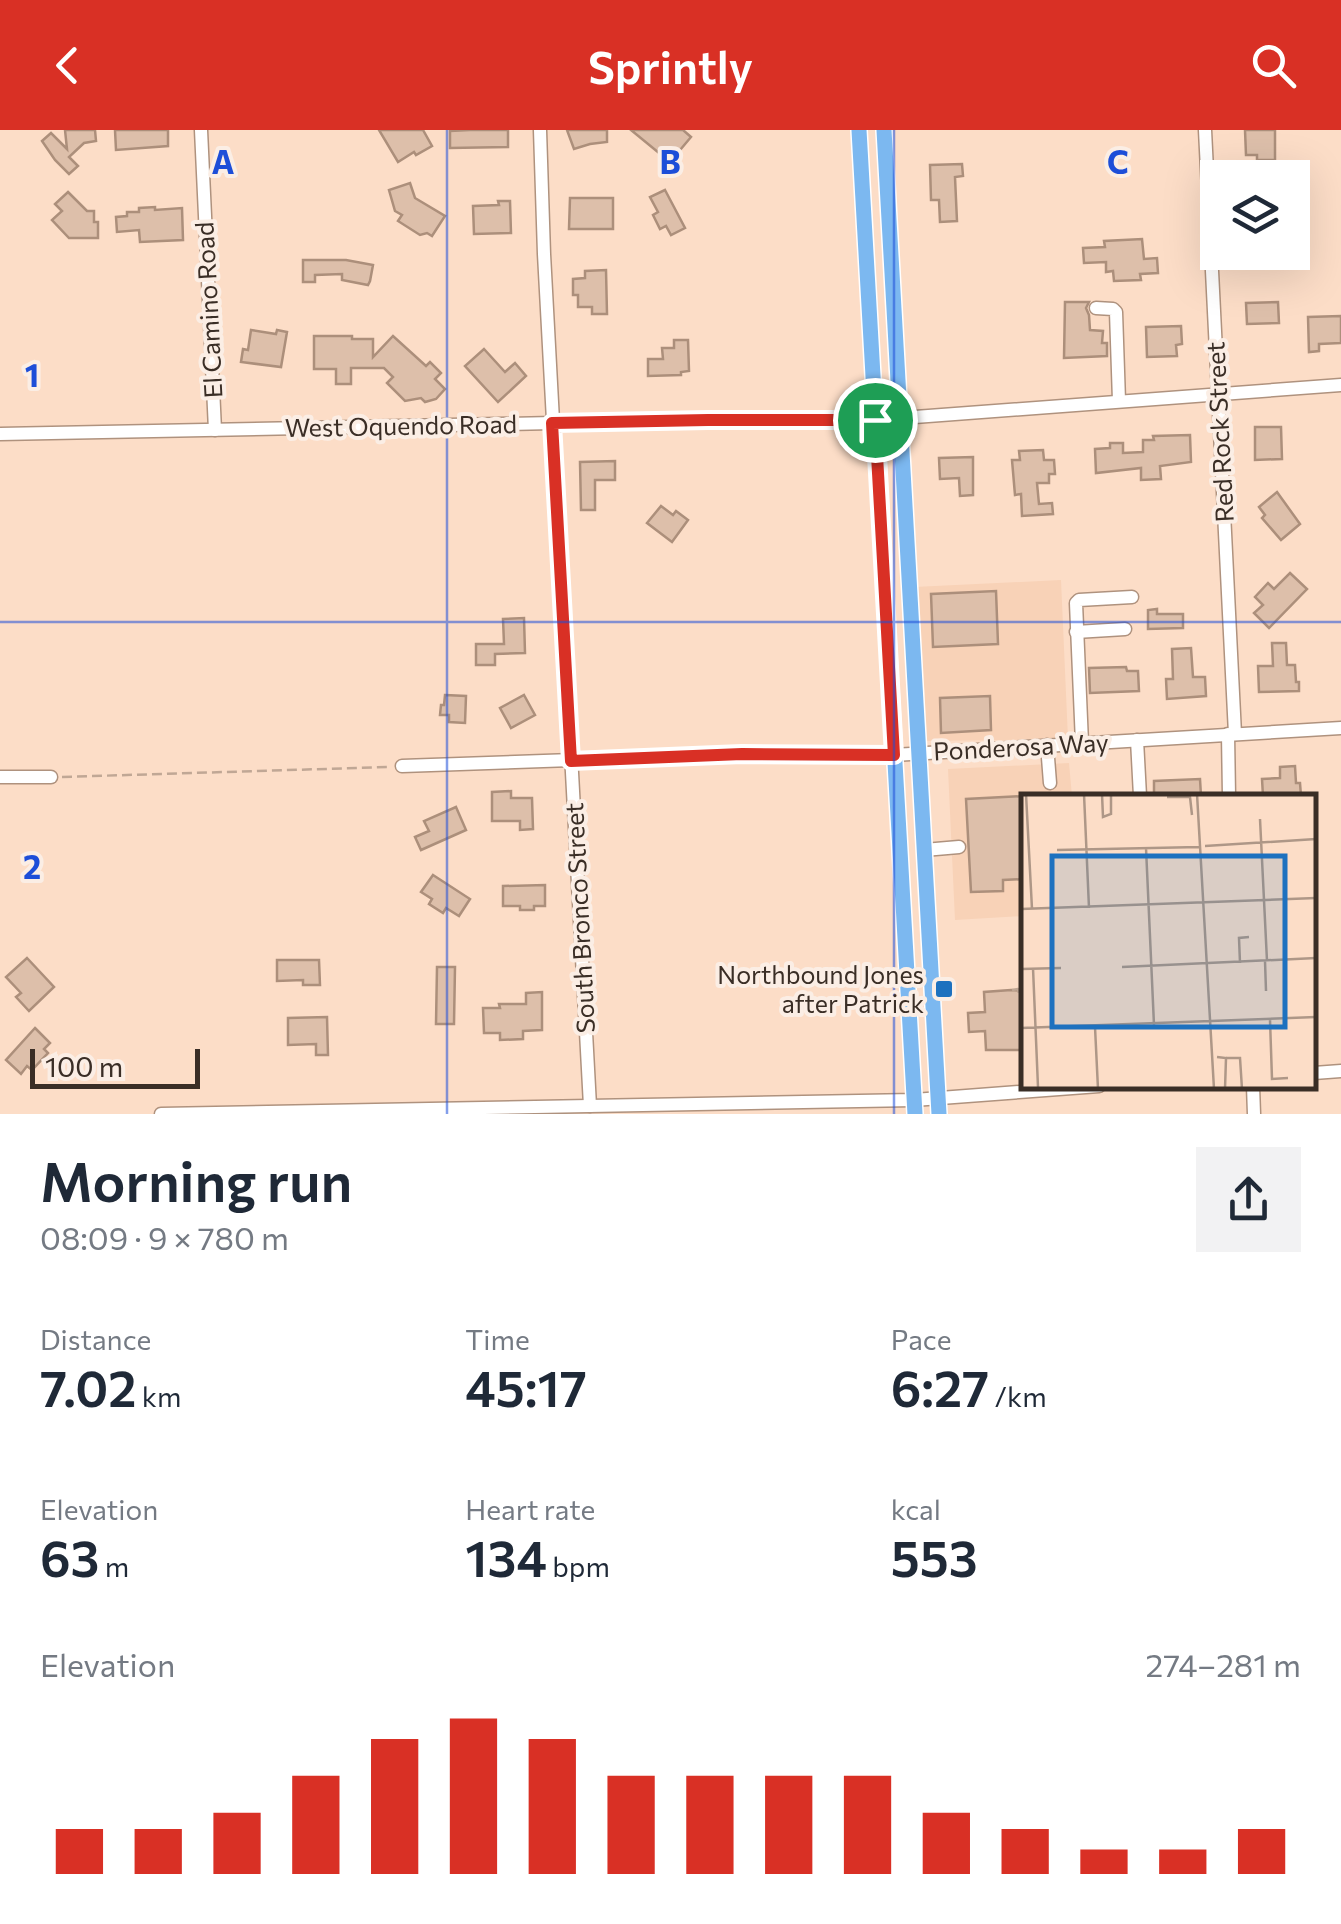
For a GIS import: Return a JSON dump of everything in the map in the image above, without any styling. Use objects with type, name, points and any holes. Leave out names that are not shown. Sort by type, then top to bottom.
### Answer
[{"type":"main road","points":[[859,130],[914,1107]]},
{"type":"main road","points":[[884,130],[939,1106]]},
{"type":"street","name":"El Camino Road","points":[[201,130],[215,430]]},
{"type":"street","name":"South Bronco Street","points":[[540,130],[552,423],[590,1106]]},
{"type":"street","name":"Red Rock Street","points":[[1205,130],[1231,734],[1228,794]]},
{"type":"street","points":[[1096,308],[1116,312],[1120,401]]},
{"type":"street","name":"West Oquendo Road","points":[[0,434],[875,420],[1341,386]]},
{"type":"street","points":[[1082,743],[1075,607],[1079,600],[1132,597]]},
{"type":"street","points":[[1076,632],[1125,630]]},
{"type":"street","name":"Ponderosa Way","points":[[402,766],[742,754],[894,755],[1341,728]]},
{"type":"street","points":[[1136,740],[1140,794]]},
{"type":"street","points":[[1047,746],[1050,783]]},
{"type":"street","points":[[0,777],[51,777]]},
{"type":"street","points":[[924,850],[960,847]]},
{"type":"street","points":[[1316,1073],[1341,1071]]},
{"type":"street","points":[[161,1114],[590,1106],[914,1107],[1076,1089]]},
{"type":"street","points":[[1253,1089],[1254,1114]]},
{"type":"path","points":[[51,777],[402,766]]},
{"type":"path","points":[[1012,990],[1018,989],[1019,995]]},
{"type":"shaded area","points":[[1061,580],[1068,739],[925,741],[914,587]]},
{"type":"shaded area","points":[[1069,763],[1072,794],[1021,794],[1021,916],[955,920],[948,769]]},
{"type":"building","points":[[65,130],[95,130],[96,141],[84,143],[69,157],[78,166],[69,174],[42,141],[51,133],[67,149]]},
{"type":"building","points":[[115,130],[168,130],[168,146],[116,150]]},
{"type":"building","points":[[379,130],[423,130],[432,146],[398,162]]},
{"type":"building","points":[[508,130],[508,147],[450,148],[450,131]]},
{"type":"building","points":[[567,130],[607,130],[607,142],[574,149]]},
{"type":"building","points":[[631,130],[683,130],[691,137],[670,162]]},
{"type":"building","points":[[1245,130],[1275,130],[1275,160],[1257,160],[1257,155],[1246,155]]},
{"type":"building","points":[[962,164],[963,176],[955,177],[957,221],[940,222],[939,200],[931,200],[930,165]]},
{"type":"building","points":[[410,183],[415,198],[445,216],[432,236],[420,235],[398,221],[402,215],[395,211],[389,190]]},
{"type":"building","points":[[665,190],[685,228],[671,235],[666,226],[660,229],[653,215],[658,212],[650,197]]},
{"type":"building","points":[[68,192],[87,211],[94,211],[98,238],[69,238],[52,220],[62,211],[55,204]]},
{"type":"building","points":[[570,198],[613,198],[613,229],[569,229]]},
{"type":"building","points":[[498,201],[510,201],[511,233],[474,234],[473,206],[499,205]]},
{"type":"building","points":[[139,208],[182,208],[183,240],[140,242],[139,230],[117,232],[116,217],[139,212]]},
{"type":"building","points":[[1142,239],[1144,259],[1157,258],[1158,273],[1140,274],[1141,280],[1114,281],[1113,271],[1106,272],[1106,262],[1084,263],[1083,248],[1105,247],[1104,241]]},
{"type":"building","points":[[303,260],[346,260],[373,265],[370,281],[368,285],[342,280],[342,274],[315,275],[315,282],[303,282]]},
{"type":"building","points":[[606,270],[607,314],[592,314],[592,307],[578,307],[573,279],[585,278],[585,271]]},
{"type":"building","points":[[1065,302],[1089,302],[1086,308],[1090,330],[1103,331],[1107,356],[1064,358]]},
{"type":"building","points":[[1278,302],[1279,323],[1247,324],[1246,303]]},
{"type":"building","points":[[1341,316],[1341,343],[1319,344],[1319,351],[1309,352],[1308,317]]},
{"type":"building","points":[[1181,326],[1182,344],[1176,345],[1177,356],[1147,357],[1146,327]]},
{"type":"building","points":[[251,330],[287,332],[281,367],[241,362],[243,349],[248,350]]},
{"type":"building","points":[[314,336],[373,339],[373,357],[393,336],[426,366],[430,362],[441,373],[435,379],[445,389],[436,399],[405,401],[387,383],[393,377],[384,368],[351,368],[351,384],[336,384],[336,369],[314,369]]},
{"type":"building","points":[[674,340],[688,340],[689,371],[681,375],[648,376],[648,359],[663,359],[662,348],[674,348]]},
{"type":"building","points":[[484,349],[505,372],[515,363],[526,376],[498,402],[465,366]]},
{"type":"building","points":[[1255,427],[1281,427],[1282,459],[1255,460]]},
{"type":"building","points":[[1190,435],[1191,462],[1160,466],[1161,479],[1141,480],[1141,468],[1096,473],[1095,449],[1123,443],[1123,453],[1143,452],[1143,440],[1154,440],[1153,436]]},
{"type":"building","points":[[1043,450],[1044,460],[1054,460],[1055,474],[1049,474],[1049,483],[1037,483],[1039,504],[1052,503],[1053,514],[1022,516],[1021,494],[1015,495],[1012,460],[1020,460],[1019,451]]},
{"type":"building","points":[[973,457],[973,495],[960,496],[959,478],[940,479],[939,458]]},
{"type":"building","points":[[615,461],[615,480],[595,480],[595,510],[581,510],[580,462]]},
{"type":"building","points":[[1277,492],[1300,524],[1281,540],[1262,518],[1265,515],[1259,507]]},
{"type":"building","points":[[661,506],[688,520],[672,542],[647,523]]},
{"type":"building","points":[[1290,573],[1307,589],[1269,628],[1254,613],[1263,605],[1255,597],[1268,583],[1274,589]]},
{"type":"building","points":[[996,591],[998,644],[933,647],[931,594]]},
{"type":"building","points":[[1157,609],[1157,614],[1183,614],[1183,628],[1148,629],[1148,610]]},
{"type":"building","points":[[524,618],[525,653],[495,654],[495,665],[476,665],[476,644],[504,644],[503,619]]},
{"type":"building","points":[[1272,643],[1286,643],[1287,665],[1295,665],[1299,691],[1259,692],[1258,666],[1273,666]]},
{"type":"building","points":[[1191,648],[1193,677],[1205,677],[1206,696],[1167,699],[1166,679],[1173,679],[1172,649]]},
{"type":"building","points":[[1126,667],[1127,671],[1138,671],[1139,691],[1090,693],[1089,668]]},
{"type":"building","points":[[445,695],[466,696],[465,723],[449,722],[449,715],[440,715]]},
{"type":"building","points":[[524,695],[535,715],[511,728],[500,708]]},
{"type":"building","points":[[990,696],[991,730],[941,733],[940,698]]},
{"type":"building","points":[[1295,766],[1301,794],[1263,794],[1262,779],[1280,778],[1280,767]]},
{"type":"building","points":[[1200,779],[1201,794],[1154,794],[1154,781]]},
{"type":"building","points":[[511,791],[511,798],[532,798],[533,829],[520,830],[520,821],[492,821],[492,792]]},
{"type":"building","points":[[1021,796],[1021,879],[1003,880],[1003,891],[971,892],[966,799]]},
{"type":"building","points":[[456,807],[466,830],[421,850],[415,837],[429,831],[424,821]]},
{"type":"building","points":[[433,875],[470,899],[459,916],[446,908],[443,913],[429,904],[432,899],[421,892]]},
{"type":"building","points":[[545,885],[545,906],[520,910],[520,906],[503,906],[503,886]]},
{"type":"building","points":[[27,958],[54,987],[29,1011],[16,997],[21,993],[6,977]]},
{"type":"building","points":[[277,960],[319,960],[320,985],[303,985],[303,980],[277,981]]},
{"type":"building","points":[[437,967],[455,967],[454,1024],[436,1024]]},
{"type":"building","points":[[1021,991],[1021,1050],[986,1050],[985,1031],[969,1032],[968,1013],[985,1012],[984,992]]},
{"type":"building","points":[[542,992],[542,1030],[523,1031],[523,1039],[500,1040],[500,1033],[484,1033],[483,1008],[526,1004],[526,993]]},
{"type":"building","points":[[327,1017],[328,1055],[316,1055],[316,1044],[288,1045],[288,1018]]},
{"type":"building","points":[[35,1028],[50,1043],[44,1049],[48,1053],[32,1070],[27,1066],[21,1074],[6,1060]]},
{"type":"place","name":"Northbound Jones after Patrick","points":[[944,989]]},
{"type":"route","points":[[875,420],[894,755],[742,754],[571,761],[552,423],[875,420]]}]
